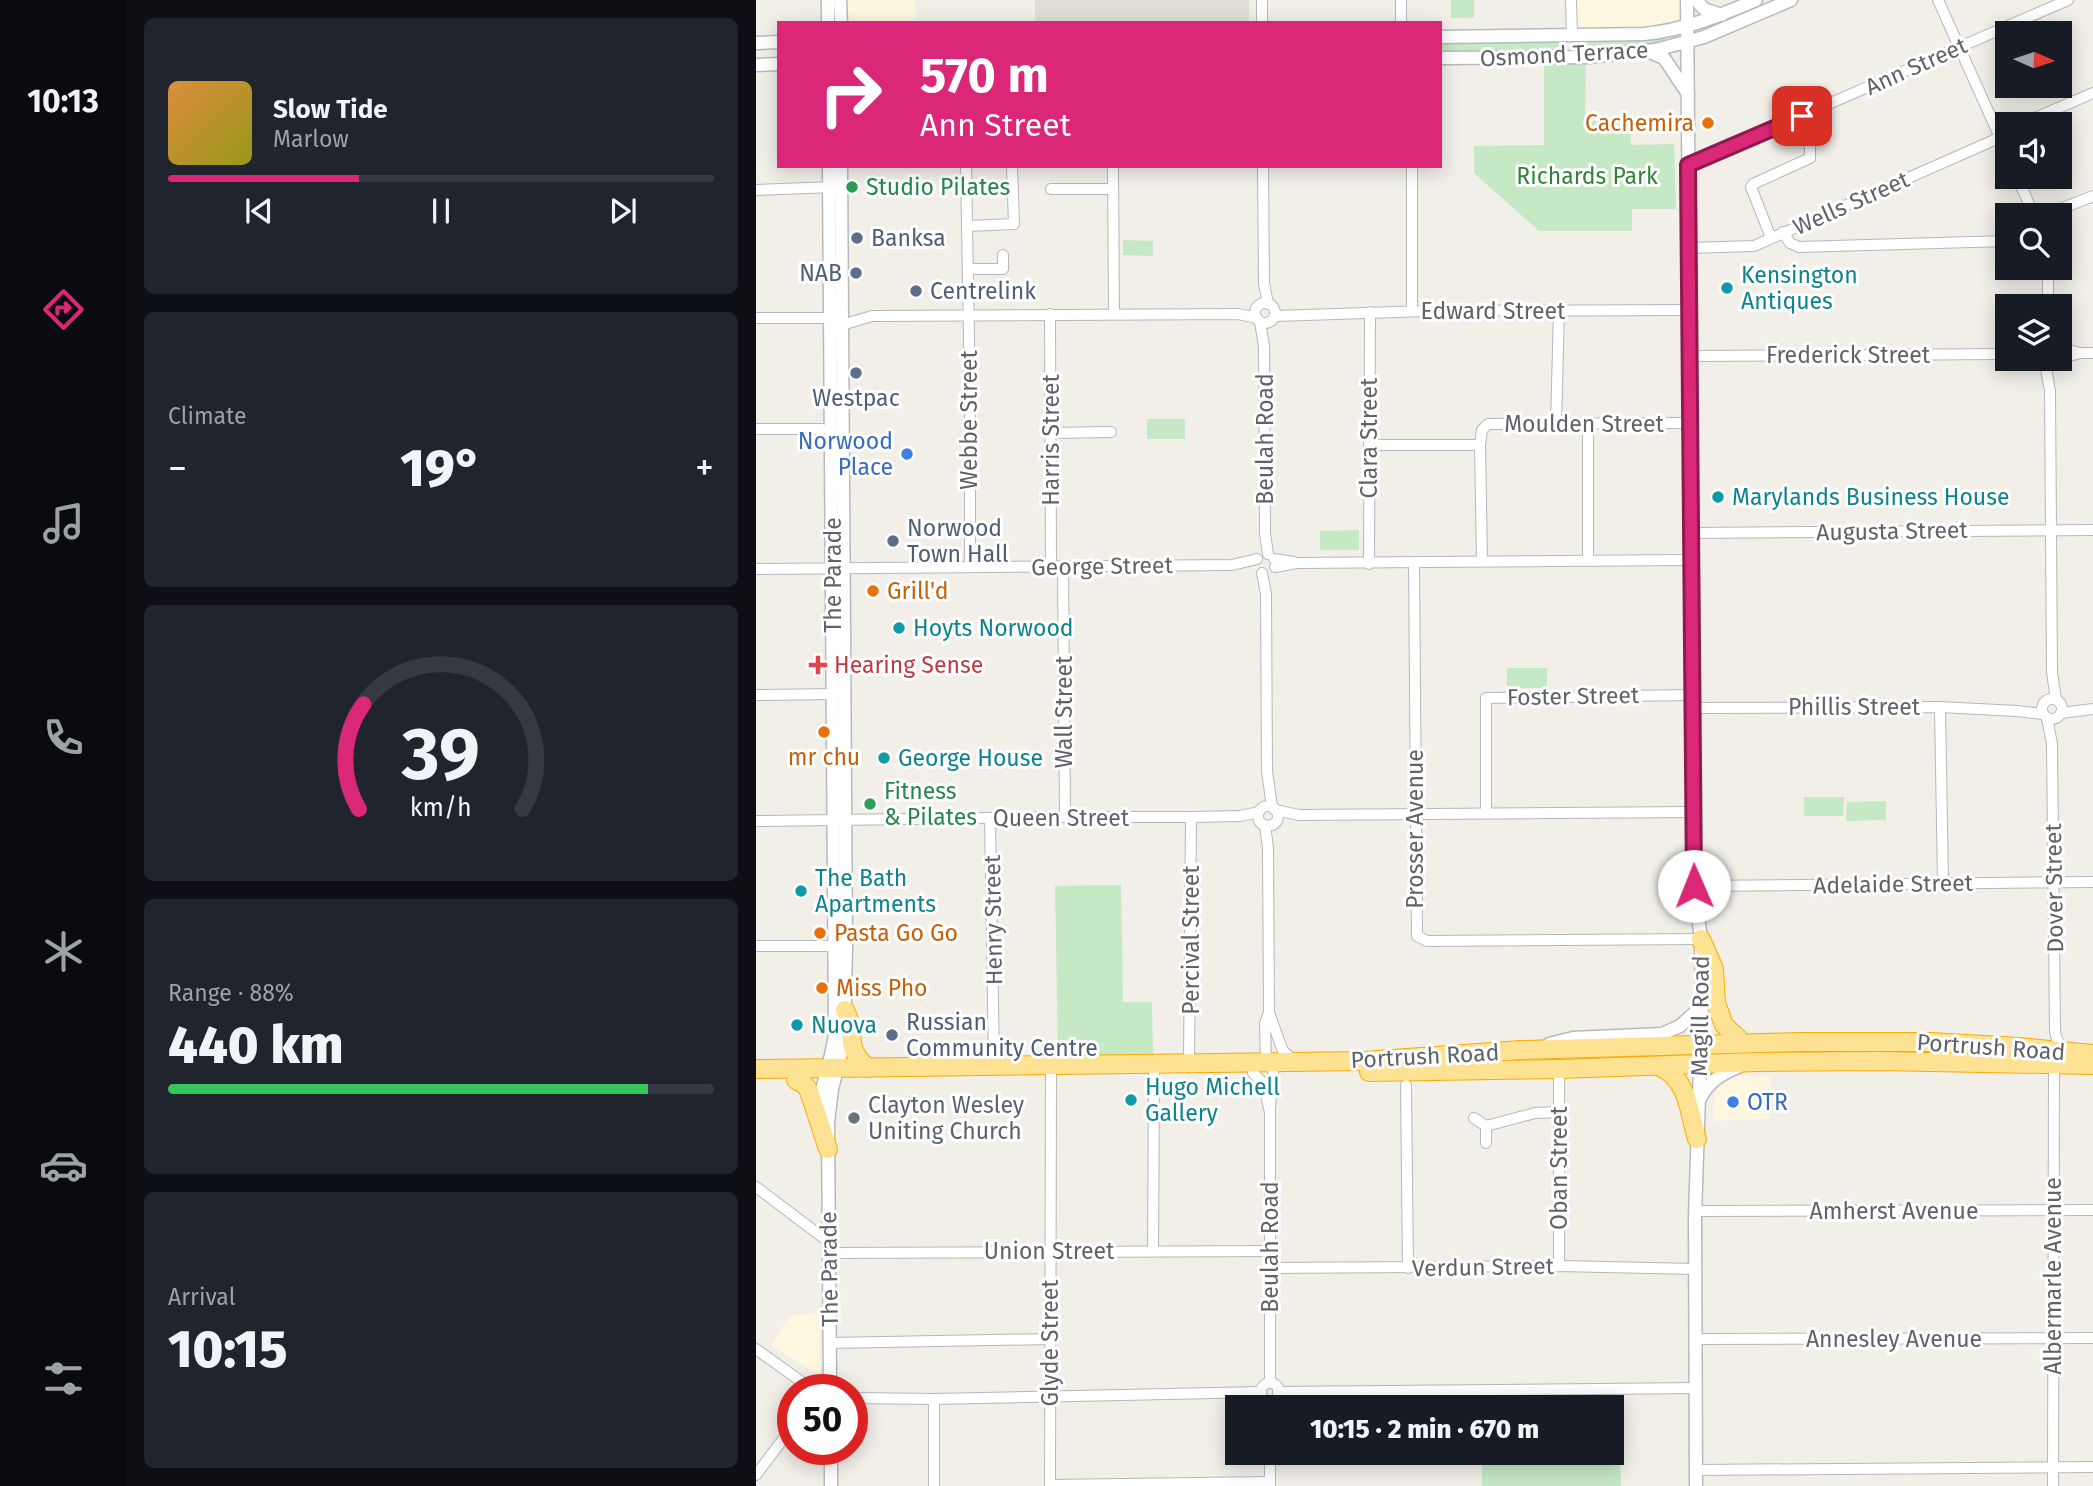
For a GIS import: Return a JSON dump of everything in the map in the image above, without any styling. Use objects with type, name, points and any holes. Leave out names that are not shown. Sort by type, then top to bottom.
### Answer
[{"type":"highway","points":[[1701,939],[1714,969],[1716,1003],[1724,1026],[1743,1043]]},
{"type":"highway","points":[[845,1010],[850,1021],[850,1041],[855,1056],[869,1068]]},
{"type":"highway","name":"Portrush Road","points":[[756,1079],[796,1080],[869,1068],[994,1064],[1191,1062],[1204,1067],[1264,1069],[1296,1061],[1364,1061],[1521,1050],[1743,1043],[1887,1041],[1986,1045],[2019,1047],[2078,1058]]},
{"type":"highway","points":[[1986,1045],[2044,1058],[2078,1058]]},
{"type":"highway","name":"Portrush Road","points":[[756,1069],[831,1074],[1154,1073],[1264,1069],[1366,1072],[1559,1069],[1700,1063],[2078,1058]]},
{"type":"highway","points":[[1658,1066],[1670,1070],[1681,1084],[1697,1139]]},
{"type":"highway","points":[[796,1080],[809,1091],[828,1149]]},
{"type":"main road","points":[[828,0],[828,21]]},
{"type":"main road","points":[[840,0],[841,21]]},
{"type":"main road","name":"Magill Road","points":[[1687,0],[1694,886],[1701,939],[1703,1006],[1697,1103],[1695,1211],[1696,1486]]},
{"type":"main road","points":[[1696,0],[1704,9],[1722,15]]},
{"type":"main road","name":"Osmond Terrace","points":[[1442,37],[1644,34],[1687,27],[1756,0]]},
{"type":"main road","name":"Osmond Terrace","points":[[1442,58],[1572,57],[1649,51],[1704,37],[1791,0]]},
{"type":"main road","points":[[1572,35],[1572,57]]},
{"type":"main road","points":[[756,43],[777,42]]},
{"type":"main road","points":[[1649,51],[1664,58],[1688,94]]},
{"type":"main road","points":[[756,65],[777,64]]},
{"type":"main road","name":"The Parade","points":[[830,168],[835,187],[841,946],[828,1149],[830,1374]]},
{"type":"main road","name":"The Parade","points":[[835,187],[840,168]]},
{"type":"main road","name":"The Parade","points":[[831,1074],[844,1041],[845,1010],[840,979]]},
{"type":"main road","points":[[1521,1050],[1573,1038],[1661,1034],[1680,1026],[1703,1006]]},
{"type":"main road","points":[[1697,1103],[1710,1083],[1722,1074],[1752,1062]]},
{"type":"main road","points":[[831,1465],[831,1486]]},
{"type":"street","points":[[1262,0],[1262,21]]},
{"type":"street","points":[[1401,0],[1401,21]]},
{"type":"street","points":[[1570,0],[1572,35]]},
{"type":"street","points":[[1938,0],[1995,117]]},
{"type":"street","name":"Ann Street","points":[[1688,165],[2068,0]]},
{"type":"street","points":[[2049,112],[2093,93]]},
{"type":"street","points":[[1771,238],[1751,187],[1752,184],[1810,158],[1810,147],[1797,118]]},
{"type":"street","name":"Wells Street","points":[[1689,248],[1748,248],[1995,138]]},
{"type":"street","name":"Webbe Street","points":[[966,168],[970,567]]},
{"type":"street","points":[[967,226],[1014,225],[1012,168]]},
{"type":"street","points":[[1113,168],[1114,313]]},
{"type":"street","name":"Beulah Road","points":[[1263,168],[1265,564],[1271,580],[1266,594],[1269,1012],[1265,1024],[1263,1083],[1270,1112]]},
{"type":"street","points":[[1412,168],[1412,312]]},
{"type":"street","points":[[756,190],[835,187]]},
{"type":"street","points":[[1051,189],[1113,189]]},
{"type":"street","points":[[2072,204],[2093,196]]},
{"type":"street","points":[[1783,233],[1790,243],[1799,247],[1995,241]]},
{"type":"street","points":[[968,270],[1003,269],[1003,255]]},
{"type":"street","name":"Edward Street","points":[[756,317],[1689,310]]},
{"type":"street","points":[[1556,424],[1559,311]]},
{"type":"street","name":"Clara Street","points":[[1369,564],[1370,312]]},
{"type":"street","name":"Harris Street","points":[[1050,314],[1051,566]]},
{"type":"street","points":[[2072,352],[2093,353]]},
{"type":"street","points":[[2072,355],[2081,353]]},
{"type":"street","name":"Frederick Street","points":[[1690,356],[1995,354]]},
{"type":"street","name":"Dover Street","points":[[2052,371],[2055,1031],[2057,1040],[2078,1058]]},
{"type":"street","name":"Moulden Street","points":[[1369,445],[1480,445],[1482,430],[1488,424],[1690,423]]},
{"type":"street","points":[[1588,424],[1588,561]]},
{"type":"street","points":[[756,429],[822,429]]},
{"type":"street","points":[[1051,433],[1111,432]]},
{"type":"street","points":[[1480,445],[1482,561]]},
{"type":"street","name":"Augusta Street","points":[[1691,533],[2093,530]]},
{"type":"street","name":"George Street","points":[[756,569],[1691,560]]},
{"type":"street","name":"Prosser Avenue","points":[[1414,563],[1416,932],[1423,940],[1701,939]]},
{"type":"street","name":"Wall Street","points":[[1063,566],[1065,817]]},
{"type":"street","points":[[756,695],[839,693]]},
{"type":"street","name":"Foster Street","points":[[1486,813],[1486,698],[1692,702]]},
{"type":"street","name":"Phillis Street","points":[[1692,702],[2017,710],[2091,709]]},
{"type":"street","points":[[1940,707],[1943,884]]},
{"type":"street","name":"Queen Street","points":[[756,821],[1693,812]]},
{"type":"street","name":"Percival Street","points":[[1191,817],[1191,1062]]},
{"type":"street","name":"Henry Street","points":[[990,818],[994,1064]]},
{"type":"street","name":"Adelaide Street","points":[[1694,886],[2093,882]]},
{"type":"street","points":[[756,946],[841,946]]},
{"type":"street","name":"Beulah Road","points":[[1269,1012],[1283,1051],[1296,1061]]},
{"type":"street","points":[[2019,1047],[2041,1044],[2051,1038],[2055,1031]]},
{"type":"street","name":"Albermarle Avenue","points":[[2053,1486],[2052,1211],[2078,1058]]},
{"type":"street","name":"Beulah Road","points":[[1264,1069],[1273,1095],[1270,1112],[1270,1383]]},
{"type":"street","name":"Oban Street","points":[[1559,1069],[1559,1266]]},
{"type":"street","points":[[1153,1250],[1154,1073]]},
{"type":"street","name":"Glyde Street","points":[[1050,1485],[1051,1074]]},
{"type":"street","points":[[1406,1085],[1408,1268]]},
{"type":"street","points":[[1474,1118],[1486,1126],[1535,1113],[1559,1112]]},
{"type":"street","points":[[1486,1126],[1486,1143]]},
{"type":"street","points":[[756,1187],[829,1247]]},
{"type":"street","name":"Amherst Avenue","points":[[1695,1211],[2093,1210]]},
{"type":"street","name":"Union Street","points":[[829,1247],[1270,1251]]},
{"type":"street","name":"Verdun Street","points":[[1270,1268],[1559,1266],[1695,1269]]},
{"type":"street","name":"Annesley Avenue","points":[[1696,1339],[2093,1338]]},
{"type":"street","points":[[829,1343],[1051,1339]]},
{"type":"street","points":[[756,1349],[791,1374]]},
{"type":"street","points":[[1262,1395],[1265,1384],[1270,1383],[1277,1387],[1277,1395]]},
{"type":"street","points":[[1278,1392],[1696,1388]]},
{"type":"street","points":[[868,1398],[1261,1392]]},
{"type":"street","points":[[934,1399],[934,1486]]},
{"type":"street","points":[[756,1475],[777,1447]]},
{"type":"street","points":[[1050,1485],[1270,1484],[1270,1465]]},
{"type":"street","points":[[1696,1470],[2093,1467]]},
{"type":"shaded area","points":[[848,0],[915,0],[916,21],[848,21]]},
{"type":"shaded area","points":[[1035,0],[1249,0],[1249,21],[1035,21]]},
{"type":"shaded area","points":[[1571,0],[1687,0],[1687,27],[1572,35]]},
{"type":"shaded area","points":[[1735,1076],[1770,1077],[1770,1119],[1713,1121],[1715,1088]]},
{"type":"shaded area","points":[[820,1313],[820,1374],[815,1374],[771,1345],[790,1315]]},
{"type":"green space","points":[[1451,0],[1474,0],[1474,18],[1451,18]]},
{"type":"green space","points":[[1667,38],[1659,44],[1579,50],[1578,42],[1584,40],[1613,42]]},
{"type":"green space","points":[[1442,41],[1566,41],[1566,51],[1442,54]]},
{"type":"green space","name":"Richards Park","points":[[1586,57],[1585,121],[1630,120],[1631,145],[1674,144],[1676,209],[1632,209],[1632,231],[1539,231],[1474,173],[1474,146],[1544,145],[1544,58]]},
{"type":"green space","points":[[1123,240],[1153,241],[1153,256],[1123,255]]},
{"type":"green space","points":[[1147,419],[1185,419],[1185,439],[1147,439]]},
{"type":"green space","points":[[1359,530],[1359,550],[1320,550],[1320,531]]},
{"type":"green space","points":[[1507,668],[1547,668],[1547,688],[1507,688]]},
{"type":"green space","points":[[1804,797],[1844,797],[1843,816],[1804,816]]},
{"type":"green space","points":[[1886,801],[1886,820],[1846,821],[1847,802]]},
{"type":"green space","points":[[1121,885],[1123,1002],[1152,1002],[1153,1054],[1058,1056],[1055,886]]},
{"type":"green space","points":[[1482,1465],[1621,1465],[1621,1486],[1482,1486]]},
{"type":"place","name":"Cachemira","points":[[1708,123]]},
{"type":"place","name":"Studio Pilates","points":[[852,187]]},
{"type":"place","name":"Banksa","points":[[857,238]]},
{"type":"place","name":"NAB","points":[[856,273]]},
{"type":"place","name":"Kensington Antiques","points":[[1727,288]]},
{"type":"place","name":"Centrelink","points":[[916,291]]},
{"type":"place","name":"Westpac","points":[[856,373]]},
{"type":"place","name":"Norwood Place","points":[[907,454]]},
{"type":"place","name":"Marylands Business House","points":[[1718,497]]},
{"type":"place","name":"Norwood Town Hall","points":[[893,541]]},
{"type":"place","name":"Grill'd","points":[[873,591]]},
{"type":"place","name":"Hoyts Norwood","points":[[899,628]]},
{"type":"place","name":"Hearing Sense","points":[[818,665]]},
{"type":"place","name":"mr chu","points":[[824,732]]},
{"type":"place","name":"George House","points":[[884,758]]},
{"type":"place","name":"Fitness & Pilates","points":[[870,804]]},
{"type":"place","name":"The Bath Apartments","points":[[801,891]]},
{"type":"place","name":"Pasta Go Go","points":[[820,933]]},
{"type":"place","name":"Miss Pho","points":[[822,988]]},
{"type":"place","name":"Nuova","points":[[797,1025]]},
{"type":"place","name":"Russian Community Centre","points":[[892,1035]]},
{"type":"place","name":"Hugo Michell Gallery","points":[[1131,1100]]},
{"type":"place","name":"OTR","points":[[1733,1102]]},
{"type":"place","name":"Clayton Wesley Uniting Church","points":[[854,1118]]},
{"type":"route","points":[[1694,886],[1688,165],[1802,116]]}]
